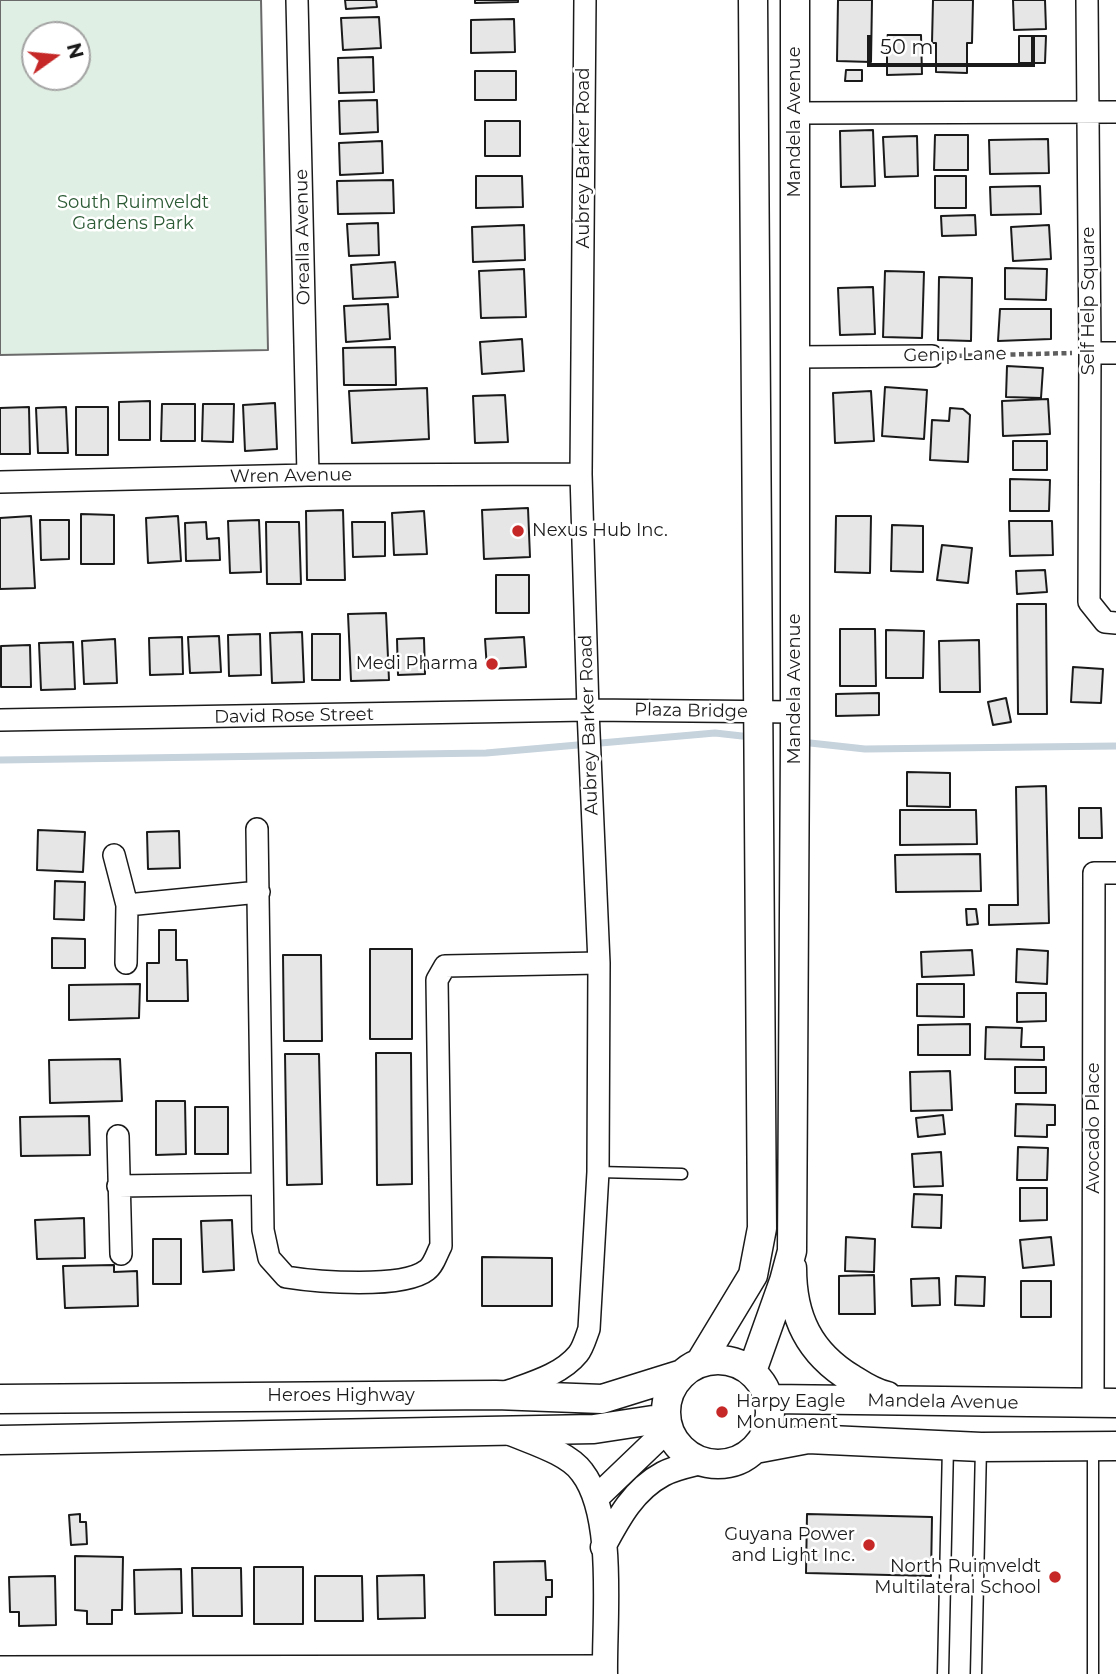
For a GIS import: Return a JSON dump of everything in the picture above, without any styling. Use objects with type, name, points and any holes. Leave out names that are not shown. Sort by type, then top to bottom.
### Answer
[{"type":"main road","points":[[690,1368],[719,1359],[736,1362],[752,1371],[763,1384],[769,1399],[771,1417],[766,1434],[755,1449],[743,1458],[730,1463],[715,1464],[701,1462],[687,1454],[676,1443],[667,1423],[666,1402],[671,1388],[690,1368],[753,1275],[762,1228],[753,0]]},
{"type":"main road","name":"Mandela Avenue","points":[[752,1371],[792,1251],[795,0]]},
{"type":"main road","points":[[792,1251],[792,1284],[799,1320],[816,1350],[840,1372],[873,1392],[911,1402]]},
{"type":"main road","name":"Heroes Highway","points":[[0,1399],[496,1395],[602,1399],[690,1368]]},
{"type":"main road","name":"Mandela Avenue","points":[[769,1399],[1105,1404]]},
{"type":"main road","name":"Heroes Highway","points":[[0,1440],[594,1429],[667,1423]]},
{"type":"main road","points":[[755,1449],[808,1439],[981,1447],[1105,1446]]},
{"type":"street","name":"Orealla Avenue","points":[[297,0],[308,475]]},
{"type":"street","name":"Aubrey Barker Road","points":[[496,1395],[544,1378],[565,1366],[579,1353],[589,1329],[598,1172],[599,963],[587,710],[582,474],[585,0]]},
{"type":"street","name":"Self Help Square","points":[[1087,0],[1089,602],[1105,622],[1116,623]]},
{"type":"street","points":[[795,113],[1116,112]]},
{"type":"street","points":[[1090,353],[1116,353]]},
{"type":"street","name":"Genip Lane","points":[[794,357],[932,356]]},
{"type":"street","name":"Wren Avenue","points":[[0,482],[308,475],[582,474]]},
{"type":"street","name":"Plaza Bridge","points":[[587,710],[795,712]]},
{"type":"street","name":"David Rose Street","points":[[0,720],[587,710]]},
{"type":"street","points":[[257,829],[263,1230],[269,1258],[285,1278],[312,1282],[406,1280],[429,1269],[441,1246],[437,980],[445,967],[599,963]]},
{"type":"street","points":[[114,855],[127,905],[126,963]]},
{"type":"street","name":"Avocado Place","points":[[1105,1404],[1094,873],[1116,873]]},
{"type":"street","points":[[127,905],[259,892]]},
{"type":"street","points":[[118,1136],[121,1254]]},
{"type":"street","points":[[118,1186],[262,1184]]},
{"type":"street","points":[[596,1498],[667,1423]]},
{"type":"street","points":[[0,1667],[29,1670],[605,1670],[606,1573],[596,1498],[582,1471],[568,1458],[506,1431]]},
{"type":"street","points":[[603,1548],[625,1507],[640,1492],[663,1474],[701,1462]]},
{"type":"lane","points":[[598,1172],[682,1174]]},
{"type":"lane","points":[[943,1674],[948,1446]]},
{"type":"lane","points":[[1093,1674],[1105,1446]]},
{"type":"lane","points":[[976,1674],[981,1447]]},
{"type":"path","name":"Genip Lane","points":[[932,356],[1090,353]]},
{"type":"green space","name":"South Ruimveldt Gardens Park","points":[[0,0],[261,0],[268,350],[0,355]]},
{"type":"building","points":[[345,0],[376,0],[377,7],[346,9]]},
{"type":"building","points":[[475,0],[518,0],[518,2],[475,3]]},
{"type":"building","points":[[838,0],[872,0],[871,62],[837,61]]},
{"type":"building","points":[[933,0],[973,0],[972,43],[967,43],[967,73],[936,72],[936,43],[932,43]]},
{"type":"building","points":[[1013,0],[1045,0],[1046,29],[1014,30]]},
{"type":"building","points":[[379,17],[381,48],[343,50],[341,18]]},
{"type":"building","points":[[514,19],[515,52],[471,53],[471,20]]},
{"type":"building","points":[[887,35],[921,35],[922,74],[887,75]]},
{"type":"building","points":[[1019,36],[1046,36],[1045,63],[1019,63]]},
{"type":"building","points":[[373,57],[374,92],[339,93],[338,58]]},
{"type":"building","points":[[846,70],[862,70],[862,81],[845,81]]},
{"type":"building","points":[[475,71],[516,71],[516,100],[475,100]]},
{"type":"building","points":[[377,100],[378,132],[340,134],[339,101]]},
{"type":"building","points":[[485,121],[520,121],[520,156],[485,156]]},
{"type":"building","points":[[873,130],[875,186],[841,187],[840,131]]},
{"type":"building","points":[[935,135],[968,135],[968,170],[934,170]]},
{"type":"building","points":[[917,136],[918,176],[885,177],[883,137]]},
{"type":"building","points":[[1048,139],[1049,173],[990,174],[989,140]]},
{"type":"building","points":[[382,141],[383,173],[340,175],[339,143]]},
{"type":"building","points":[[476,176],[522,176],[523,207],[476,208]]},
{"type":"building","points":[[935,176],[966,176],[966,208],[935,208]]},
{"type":"building","points":[[393,180],[394,213],[338,214],[337,181]]},
{"type":"building","points":[[1040,186],[1041,214],[991,215],[990,187]]},
{"type":"building","points":[[975,215],[976,235],[942,236],[941,216]]},
{"type":"building","points":[[378,223],[379,255],[349,256],[347,224]]},
{"type":"building","points":[[524,225],[525,260],[473,262],[472,227]]},
{"type":"building","points":[[1049,225],[1051,259],[1013,261],[1011,227]]},
{"type":"building","points":[[395,262],[398,297],[353,299],[351,265]]},
{"type":"building","points":[[1005,268],[1047,269],[1046,300],[1005,299]]},
{"type":"building","points":[[524,269],[526,317],[481,318],[479,271]]},
{"type":"building","points":[[885,271],[924,272],[922,338],[883,337]]},
{"type":"building","points":[[939,277],[972,278],[971,341],[938,340]]},
{"type":"building","points":[[873,287],[875,334],[840,335],[838,288]]},
{"type":"building","points":[[388,304],[390,339],[346,342],[344,306]]},
{"type":"building","points":[[1000,309],[1051,309],[1051,339],[998,341]]},
{"type":"building","points":[[522,339],[524,371],[482,374],[480,342]]},
{"type":"building","points":[[395,347],[396,385],[344,385],[343,348]]},
{"type":"building","points":[[1007,366],[1043,368],[1041,398],[1006,397]]},
{"type":"building","points":[[885,387],[927,390],[924,439],[882,436]]},
{"type":"building","points":[[427,388],[429,439],[352,443],[349,391]]},
{"type":"building","points":[[871,391],[874,441],[835,443],[833,393]]},
{"type":"building","points":[[505,395],[508,442],[475,443],[473,396]]},
{"type":"building","points":[[1048,399],[1050,434],[1003,436],[1002,401]]},
{"type":"building","points":[[150,401],[150,440],[119,440],[119,402]]},
{"type":"building","points":[[275,403],[277,449],[245,451],[243,405]]},
{"type":"building","points":[[162,404],[195,404],[195,441],[161,441]]},
{"type":"building","points":[[203,404],[234,404],[233,442],[202,441]]},
{"type":"building","points":[[29,407],[30,454],[0,454],[0,408]]},
{"type":"building","points":[[66,407],[68,453],[38,453],[36,408]]},
{"type":"building","points":[[76,407],[108,407],[108,455],[76,455]]},
{"type":"building","points":[[950,408],[963,409],[970,415],[968,462],[930,460],[932,420],[949,421]]},
{"type":"building","points":[[1013,441],[1047,441],[1047,470],[1013,470]]},
{"type":"building","points":[[1010,479],[1050,480],[1049,511],[1010,511]]},
{"type":"building","points":[[528,508],[530,557],[484,559],[482,510]]},
{"type":"building","points":[[343,510],[345,580],[307,580],[306,511]]},
{"type":"building","points":[[424,511],[427,554],[394,555],[392,513]]},
{"type":"building","points":[[81,514],[114,515],[114,564],[81,564]]},
{"type":"building","points":[[31,516],[35,588],[0,589],[0,518]]},
{"type":"building","points":[[178,516],[181,561],[148,563],[146,518]]},
{"type":"building","points":[[836,516],[871,516],[870,573],[835,572]]},
{"type":"building","points":[[40,520],[69,520],[69,559],[41,560]]},
{"type":"building","points":[[259,520],[261,572],[230,573],[228,521]]},
{"type":"building","points":[[1009,521],[1052,521],[1053,555],[1010,556]]},
{"type":"building","points":[[206,522],[207,539],[219,538],[220,560],[186,561],[185,523]]},
{"type":"building","points":[[266,522],[299,522],[301,584],[267,584]]},
{"type":"building","points":[[352,522],[385,522],[385,556],[353,557]]},
{"type":"building","points":[[892,525],[923,526],[923,572],[891,571]]},
{"type":"building","points":[[942,545],[972,548],[968,583],[937,580]]},
{"type":"building","points":[[1045,570],[1047,592],[1017,594],[1016,571]]},
{"type":"building","points":[[496,575],[529,575],[529,613],[496,613]]},
{"type":"building","points":[[1017,604],[1046,604],[1047,714],[1018,714]]},
{"type":"building","points":[[386,613],[389,680],[351,681],[348,614]]},
{"type":"building","points":[[840,629],[875,629],[876,686],[840,686]]},
{"type":"building","points":[[886,630],[924,631],[923,678],[886,678]]},
{"type":"building","points":[[302,632],[304,682],[272,683],[270,633]]},
{"type":"building","points":[[260,634],[261,675],[229,676],[228,635]]},
{"type":"building","points":[[312,634],[340,634],[340,680],[312,680]]},
{"type":"building","points":[[219,636],[221,672],[190,673],[188,637]]},
{"type":"building","points":[[182,637],[183,674],[150,675],[149,638]]},
{"type":"building","points":[[524,637],[526,667],[487,669],[485,639]]},
{"type":"building","points":[[424,638],[425,674],[398,675],[397,639]]},
{"type":"building","points":[[115,639],[117,683],[84,684],[82,641]]},
{"type":"building","points":[[979,640],[980,692],[940,692],[939,641]]},
{"type":"building","points":[[73,642],[75,689],[41,690],[39,643]]},
{"type":"building","points":[[30,645],[31,687],[1,687],[1,646]]},
{"type":"building","points":[[1073,667],[1103,669],[1101,703],[1071,702]]},
{"type":"building","points":[[879,693],[879,715],[836,716],[836,694]]},
{"type":"building","points":[[1006,698],[1011,722],[993,725],[988,702]]},
{"type":"building","points":[[907,772],[950,773],[950,807],[907,806]]},
{"type":"building","points":[[1046,786],[1049,923],[989,925],[989,905],[1018,905],[1016,787]]},
{"type":"building","points":[[1079,808],[1101,808],[1102,838],[1079,838]]},
{"type":"building","points":[[900,810],[976,810],[977,844],[900,845]]},
{"type":"building","points":[[38,830],[85,832],[83,872],[37,870]]},
{"type":"building","points":[[179,831],[180,868],[148,869],[147,832]]},
{"type":"building","points":[[980,854],[981,891],[896,892],[895,855]]},
{"type":"building","points":[[55,881],[85,882],[84,920],[54,919]]},
{"type":"building","points":[[966,909],[976,909],[978,924],[967,925]]},
{"type":"building","points":[[159,930],[176,930],[176,960],[187,960],[188,1001],[147,1001],[147,963],[159,963]]},
{"type":"building","points":[[52,938],[85,939],[85,968],[52,968]]},
{"type":"building","points":[[370,949],[412,949],[412,1039],[370,1039]]},
{"type":"building","points":[[1017,949],[1048,951],[1047,984],[1016,982]]},
{"type":"building","points":[[972,950],[974,975],[922,977],[921,952]]},
{"type":"building","points":[[283,955],[321,955],[322,1041],[284,1041]]},
{"type":"building","points":[[140,984],[139,1018],[69,1020],[69,985]]},
{"type":"building","points":[[917,984],[964,984],[964,1017],[917,1016]]},
{"type":"building","points":[[1017,993],[1046,993],[1046,1021],[1017,1022]]},
{"type":"building","points":[[970,1024],[970,1055],[918,1055],[918,1025]]},
{"type":"building","points":[[986,1027],[1022,1028],[1021,1047],[1044,1047],[1044,1060],[985,1059]]},
{"type":"building","points":[[376,1053],[411,1053],[412,1184],[377,1185]]},
{"type":"building","points":[[285,1054],[319,1054],[322,1184],[287,1185]]},
{"type":"building","points":[[120,1059],[122,1101],[50,1103],[49,1060]]},
{"type":"building","points":[[1015,1067],[1046,1067],[1046,1093],[1015,1093]]},
{"type":"building","points":[[950,1071],[952,1110],[911,1111],[910,1072]]},
{"type":"building","points":[[156,1101],[185,1101],[186,1154],[156,1155]]},
{"type":"building","points":[[1016,1104],[1055,1105],[1055,1125],[1047,1125],[1047,1137],[1015,1136]]},
{"type":"building","points":[[195,1107],[228,1107],[228,1154],[195,1154]]},
{"type":"building","points":[[943,1115],[945,1134],[918,1137],[916,1118]]},
{"type":"building","points":[[89,1116],[90,1155],[21,1156],[20,1117]]},
{"type":"building","points":[[1018,1147],[1048,1148],[1047,1180],[1017,1180]]},
{"type":"building","points":[[941,1152],[943,1186],[914,1187],[912,1154]]},
{"type":"building","points":[[1020,1188],[1047,1188],[1047,1220],[1020,1221]]},
{"type":"building","points":[[914,1194],[942,1195],[941,1228],[912,1227]]},
{"type":"building","points":[[84,1218],[85,1258],[37,1259],[35,1220]]},
{"type":"building","points":[[232,1220],[234,1270],[203,1272],[201,1221]]},
{"type":"building","points":[[846,1237],[875,1239],[874,1272],[845,1271]]},
{"type":"building","points":[[1051,1237],[1054,1265],[1023,1268],[1020,1240]]},
{"type":"building","points":[[153,1239],[181,1239],[181,1284],[153,1284]]},
{"type":"building","points":[[482,1257],[552,1258],[552,1306],[482,1306]]},
{"type":"building","points":[[114,1265],[114,1272],[137,1271],[138,1306],[65,1308],[63,1266]]},
{"type":"building","points":[[874,1275],[875,1314],[839,1314],[839,1276]]},
{"type":"building","points":[[956,1276],[985,1277],[984,1306],[955,1305]]},
{"type":"building","points":[[939,1278],[940,1305],[912,1306],[911,1279]]},
{"type":"building","points":[[1021,1281],[1051,1281],[1051,1317],[1021,1317]]},
{"type":"building","points":[[80,1514],[80,1522],[86,1522],[87,1544],[71,1545],[69,1515]]},
{"type":"building","name":"Guyana Power and Light Inc.","points":[[807,1514],[932,1517],[931,1576],[806,1573]]},
{"type":"building","points":[[75,1556],[123,1557],[122,1610],[112,1610],[112,1624],[87,1624],[87,1611],[75,1610]]},
{"type":"building","points":[[545,1561],[546,1580],[552,1580],[552,1597],[546,1597],[546,1615],[495,1615],[494,1562]]},
{"type":"building","points":[[254,1567],[303,1567],[303,1624],[254,1624]]},
{"type":"building","points":[[192,1568],[241,1568],[242,1616],[193,1616]]},
{"type":"building","points":[[181,1569],[182,1613],[135,1614],[134,1570]]},
{"type":"building","points":[[424,1575],[425,1618],[378,1619],[377,1576]]},
{"type":"building","points":[[55,1576],[56,1625],[19,1626],[19,1612],[10,1612],[9,1577]]},
{"type":"building","points":[[315,1576],[362,1576],[363,1621],[315,1621]]},
{"type":"waterway","points":[[0,760],[486,753],[715,733],[751,737]]},
{"type":"waterway","points":[[801,742],[865,749],[1116,746]]},
{"type":"place","name":"Nexus Hub Inc.","points":[[518,531]]},
{"type":"place","name":"Medi Pharma","points":[[492,664]]},
{"type":"place","name":"Harpy Eagle Monument","points":[[722,1412]]},
{"type":"place","name":"Guyana Power and Light Inc.","points":[[869,1545]]},
{"type":"place","name":"North Ruimveldt Multilateral School","points":[[1055,1577]]}]
